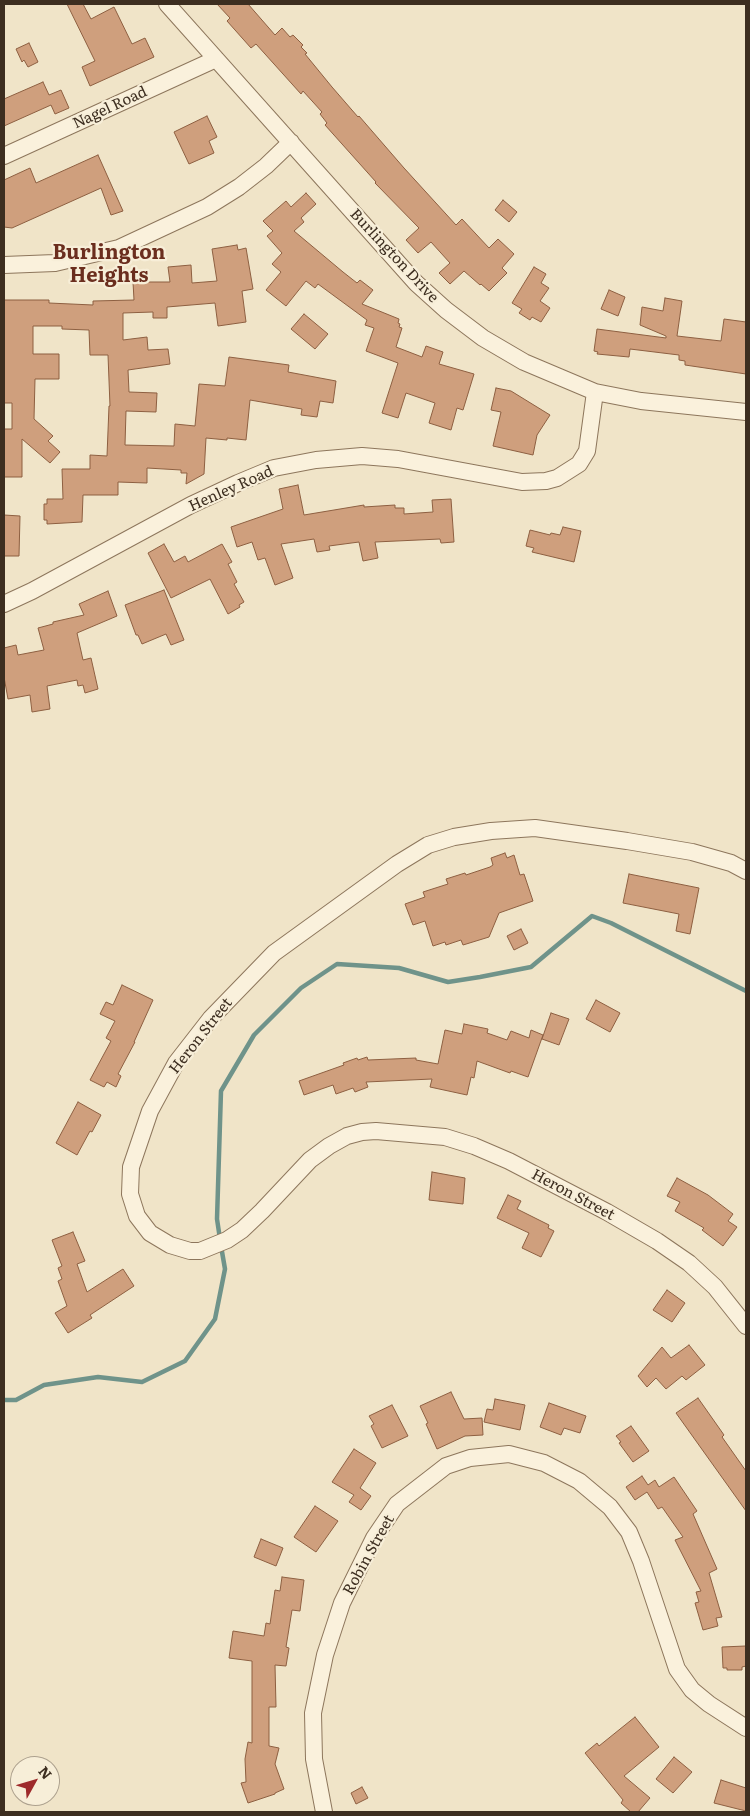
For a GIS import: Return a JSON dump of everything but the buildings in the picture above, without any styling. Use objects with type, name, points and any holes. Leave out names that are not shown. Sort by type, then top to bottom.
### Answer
[{"type":"street","name":"Burlington Drive","points":[[168,4],[416,283],[446,310],[483,338],[524,362],[595,392],[641,400],[746,412]]},
{"type":"street","name":"Nagel Road","points":[[4,156],[216,59]]},
{"type":"street","points":[[4,265],[55,263],[118,248],[215,202],[239,187],[266,166],[292,142]]},
{"type":"street","name":"Henley Road","points":[[4,604],[32,591],[191,505],[274,468],[316,460],[362,456],[398,459],[522,482],[546,481],[557,478],[579,464],[587,451],[595,392]]},
{"type":"street","name":"Heron Street","points":[[746,871],[731,863],[692,852],[627,840],[535,828],[491,830],[454,837],[428,845],[397,864],[292,938],[247,978],[211,1018],[176,1063],[150,1111],[132,1167],[130,1194],[136,1216],[150,1233],[170,1245],[190,1251],[200,1251],[227,1240],[242,1230],[310,1160],[347,1136],[376,1131],[446,1137],[474,1146],[509,1161],[607,1212],[657,1241],[689,1263],[715,1287],[746,1326]]},
{"type":"street","name":"Robin Street","points":[[324,1812],[314,1759],[313,1713],[325,1654],[342,1603],[374,1538],[397,1504],[446,1466],[470,1458],[509,1454],[544,1463],[579,1481],[610,1507],[629,1532],[641,1561],[678,1669],[692,1690],[709,1704],[746,1728]]},
{"type":"waterway","points":[[220,1239],[217,1219],[221,1091],[254,1035],[301,988],[337,964],[399,968],[448,982],[480,977],[531,967],[592,916],[611,923],[746,991]]},
{"type":"waterway","points":[[4,1400],[16,1400],[44,1385],[98,1377],[142,1382],[185,1361],[215,1319],[225,1269],[221,1246]]},
{"type":"district","name":"Burlington Heights","points":[[109,264]]}]
